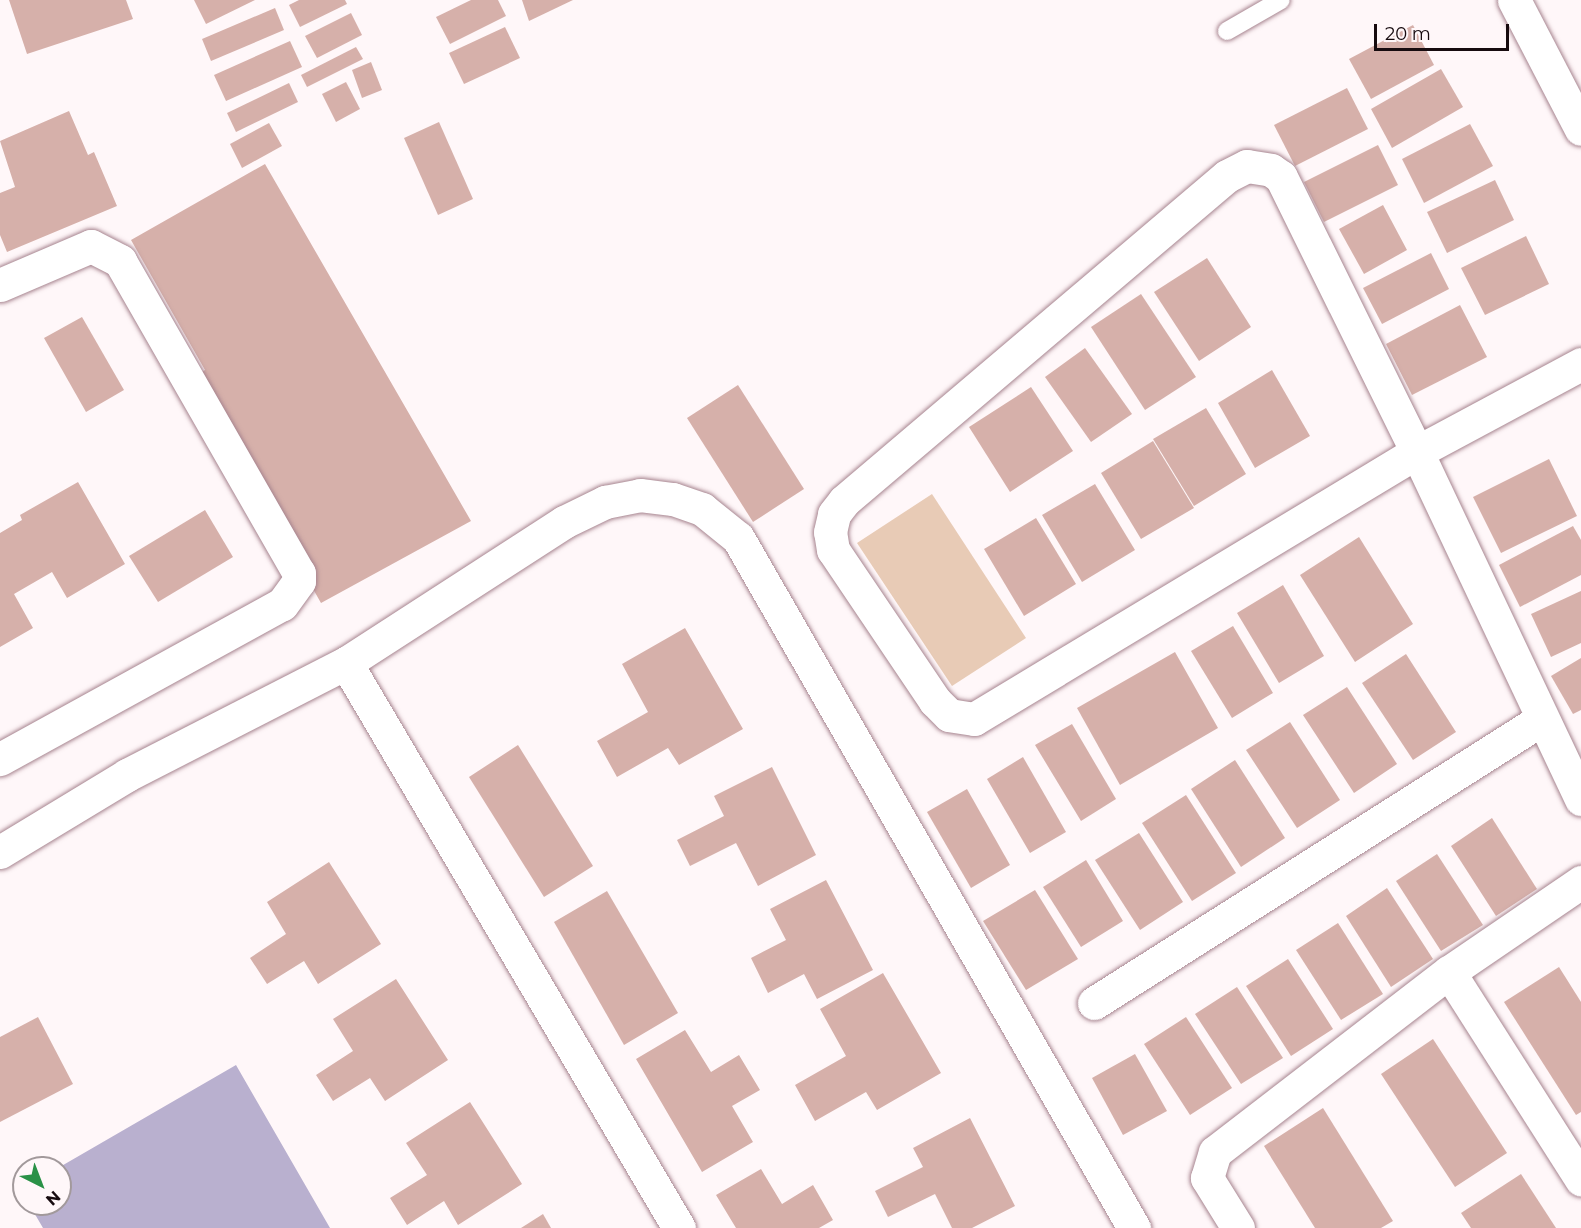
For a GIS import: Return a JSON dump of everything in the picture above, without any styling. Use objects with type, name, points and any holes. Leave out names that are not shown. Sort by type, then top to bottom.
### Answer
[{"type":"street","points":[[1514,0],[1581,129]]},
{"type":"street","points":[[1581,364],[1417,452],[965,720],[949,715],[935,701],[831,541],[834,514],[844,501],[1227,176],[1247,166],[1271,170],[1281,177],[1417,452],[1581,799]]},
{"type":"street","points":[[0,285],[91,246],[120,261],[299,573],[299,582],[282,604],[0,759]]},
{"type":"street","points":[[0,852],[127,775],[346,663],[564,522],[605,502],[640,495],[702,509],[738,538],[1134,1228]]},
{"type":"street","points":[[346,663],[679,1228]]},
{"type":"street","points":[[1094,1004],[1542,719]]},
{"type":"street","points":[[1238,1228],[1207,1178],[1215,1152],[1449,972],[1581,882]]},
{"type":"street","points":[[1449,972],[1581,1179]]},
{"type":"lane","points":[[1227,31],[1281,0]]},
{"type":"shaded area","points":[[932,494],[1026,638],[952,686],[857,543]]},
{"type":"shaded area","points":[[236,1065],[330,1228],[43,1228],[36,1216],[72,1216],[72,1160]]},
{"type":"building","points":[[9,0],[126,0],[133,19],[27,54]]},
{"type":"building","points":[[194,0],[255,0],[206,24]]},
{"type":"building","points":[[299,0],[345,0],[347,4],[300,27],[289,5]]},
{"type":"building","points":[[471,0],[498,0],[506,16],[450,44],[436,17]]},
{"type":"building","points":[[522,0],[573,0],[529,21]]},
{"type":"building","points":[[275,8],[284,30],[211,61],[202,39]]},
{"type":"building","points":[[351,13],[362,35],[317,58],[305,36]]},
{"type":"building","points":[[1413,25],[1434,65],[1371,99],[1349,59]]},
{"type":"building","points":[[505,27],[520,58],[464,84],[449,53]]},
{"type":"building","points":[[290,41],[302,67],[226,101],[214,75]]},
{"type":"building","points":[[356,47],[363,59],[307,87],[301,75]]},
{"type":"building","points":[[371,62],[382,90],[362,98],[352,70]]},
{"type":"building","points":[[1441,69],[1463,107],[1392,148],[1371,109]]},
{"type":"building","points":[[346,82],[360,109],[336,122],[322,94]]},
{"type":"building","points":[[289,83],[298,102],[236,132],[227,113]]},
{"type":"building","points":[[1347,88],[1368,129],[1295,166],[1274,125]]},
{"type":"building","points":[[69,111],[88,155],[94,152],[117,206],[7,252],[0,235],[0,193],[15,187],[0,141]]},
{"type":"building","points":[[439,122],[473,199],[438,215],[404,138]]},
{"type":"building","points":[[269,123],[282,146],[242,168],[230,144]]},
{"type":"building","points":[[1470,124],[1493,166],[1424,203],[1402,159]]},
{"type":"building","points":[[1378,145],[1398,185],[1324,222],[1304,182]]},
{"type":"building","points":[[265,164],[471,521],[321,603],[193,377],[205,370],[131,240]]},
{"type":"building","points":[[1495,180],[1514,220],[1447,253],[1427,212]]},
{"type":"building","points":[[1383,205],[1407,250],[1364,274],[1339,229]]},
{"type":"building","points":[[1526,236],[1549,284],[1485,315],[1461,268]]},
{"type":"building","points":[[1431,253],[1449,289],[1382,324],[1363,288]]},
{"type":"building","points":[[1207,258],[1251,327],[1199,361],[1154,292]]},
{"type":"building","points":[[1141,294],[1196,377],[1145,410],[1091,327]]},
{"type":"building","points":[[1460,305],[1487,357],[1412,395],[1386,344]]},
{"type":"building","points":[[82,317],[124,390],[86,412],[44,338]]},
{"type":"building","points":[[1085,348],[1132,414],[1091,442],[1045,377]]},
{"type":"building","points":[[1272,370],[1310,436],[1255,468],[1218,403]]},
{"type":"building","points":[[738,385],[804,489],[753,522],[687,418]]},
{"type":"building","points":[[1031,387],[1073,451],[1010,492],[969,427]]},
{"type":"building","points":[[1206,408],[1246,474],[1194,506],[1153,439]]},
{"type":"building","points":[[1153,441],[1194,508],[1141,539],[1101,473]]},
{"type":"building","points":[[1549,459],[1577,516],[1501,553],[1473,497]]},
{"type":"building","points":[[78,482],[125,564],[67,598],[52,572],[14,594],[33,628],[0,647],[0,533],[22,520],[20,515]]},
{"type":"building","points":[[1095,484],[1135,550],[1082,582],[1042,515]]},
{"type":"building","points":[[205,510],[233,557],[158,602],[129,556]]},
{"type":"building","points":[[1036,518],[1076,584],[1024,616],[984,549]]},
{"type":"building","points":[[1573,526],[1581,540],[1581,575],[1520,607],[1499,565]]},
{"type":"building","points":[[1359,537],[1413,624],[1355,662],[1300,575]]},
{"type":"building","points":[[1283,585],[1324,656],[1279,683],[1237,613]]},
{"type":"building","points":[[1581,591],[1581,643],[1551,657],[1531,614]]},
{"type":"building","points":[[1233,626],[1273,693],[1232,718],[1191,651]]},
{"type":"building","points":[[685,628],[743,729],[679,765],[668,748],[617,777],[597,741],[648,712],[622,664]]},
{"type":"building","points":[[1175,652],[1218,728],[1120,785],[1077,708]]},
{"type":"building","points":[[1406,654],[1456,732],[1413,760],[1362,683]]},
{"type":"building","points":[[1581,658],[1581,710],[1573,714],[1551,676]]},
{"type":"building","points":[[1347,687],[1397,764],[1354,793],[1303,715]]},
{"type":"building","points":[[1290,722],[1340,800],[1297,828],[1246,750]]},
{"type":"building","points":[[1072,724],[1116,799],[1081,821],[1035,745]]},
{"type":"building","points":[[518,745],[593,866],[544,897],[469,777]]},
{"type":"building","points":[[1023,757],[1066,832],[1030,853],[987,779]]},
{"type":"building","points":[[1235,760],[1285,838],[1241,867],[1191,789]]},
{"type":"building","points":[[772,767],[816,855],[758,886],[736,843],[690,866],[677,840],[724,816],[714,796]]},
{"type":"building","points":[[967,789],[1010,865],[971,888],[927,812]]},
{"type":"building","points":[[1186,795],[1236,873],[1192,901],[1142,823]]},
{"type":"building","points":[[1492,818],[1537,889],[1496,916],[1451,846]]},
{"type":"building","points":[[1139,833],[1183,902],[1140,930],[1095,860]]},
{"type":"building","points":[[1437,854],[1483,925],[1441,951],[1396,881]]},
{"type":"building","points":[[1086,860],[1123,921],[1081,947],[1043,887]]},
{"type":"building","points":[[329,862],[381,944],[318,984],[304,961],[267,984],[250,958],[286,934],[267,902]]},
{"type":"building","points":[[826,880],[873,970],[817,999],[804,974],[768,993],[751,958],[786,940],[770,909]]},
{"type":"building","points":[[1387,888],[1433,959],[1391,987],[1346,916]]},
{"type":"building","points":[[1035,890],[1078,959],[1026,990],[983,921]]},
{"type":"building","points":[[607,891],[678,1013],[624,1045],[554,922]]},
{"type":"building","points":[[1338,923],[1383,994],[1341,1020],[1296,950]]},
{"type":"building","points":[[1288,959],[1333,1029],[1291,1056],[1246,986]]},
{"type":"building","points":[[1559,967],[1581,1002],[1581,1112],[1576,1115],[1504,1002]]},
{"type":"building","points":[[883,973],[941,1073],[877,1110],[866,1092],[815,1121],[795,1085],[846,1056],[820,1009]]},
{"type":"building","points":[[396,979],[448,1060],[385,1101],[370,1078],[333,1101],[316,1075],[353,1051],[333,1019]]},
{"type":"building","points":[[1237,987],[1283,1058],[1241,1084],[1195,1014]]},
{"type":"building","points":[[38,1017],[73,1084],[0,1122],[0,1037]]},
{"type":"building","points":[[1186,1017],[1232,1088],[1190,1115],[1144,1044]]},
{"type":"building","points":[[685,1030],[711,1072],[739,1055],[760,1090],[732,1106],[753,1142],[702,1172],[636,1059]]},
{"type":"building","points":[[1433,1039],[1507,1153],[1455,1187],[1381,1074]]},
{"type":"building","points":[[1135,1054],[1167,1111],[1123,1135],[1092,1078]]},
{"type":"building","points":[[470,1102],[522,1184],[458,1225],[444,1201],[407,1225],[390,1198],[427,1175],[406,1143]]},
{"type":"building","points":[[1323,1108],[1393,1221],[1381,1228],[1315,1228],[1264,1146]]},
{"type":"building","points":[[970,1118],[1015,1206],[972,1228],[952,1228],[935,1194],[888,1217],[875,1191],[923,1167],[913,1148]]},
{"type":"building","points":[[761,1169],[782,1204],[813,1185],[833,1220],[819,1228],[736,1228],[716,1195]]},
{"type":"building","points":[[1521,1174],[1556,1228],[1471,1228],[1461,1213]]},
{"type":"building","points":[[543,1214],[551,1228],[521,1228]]}]
